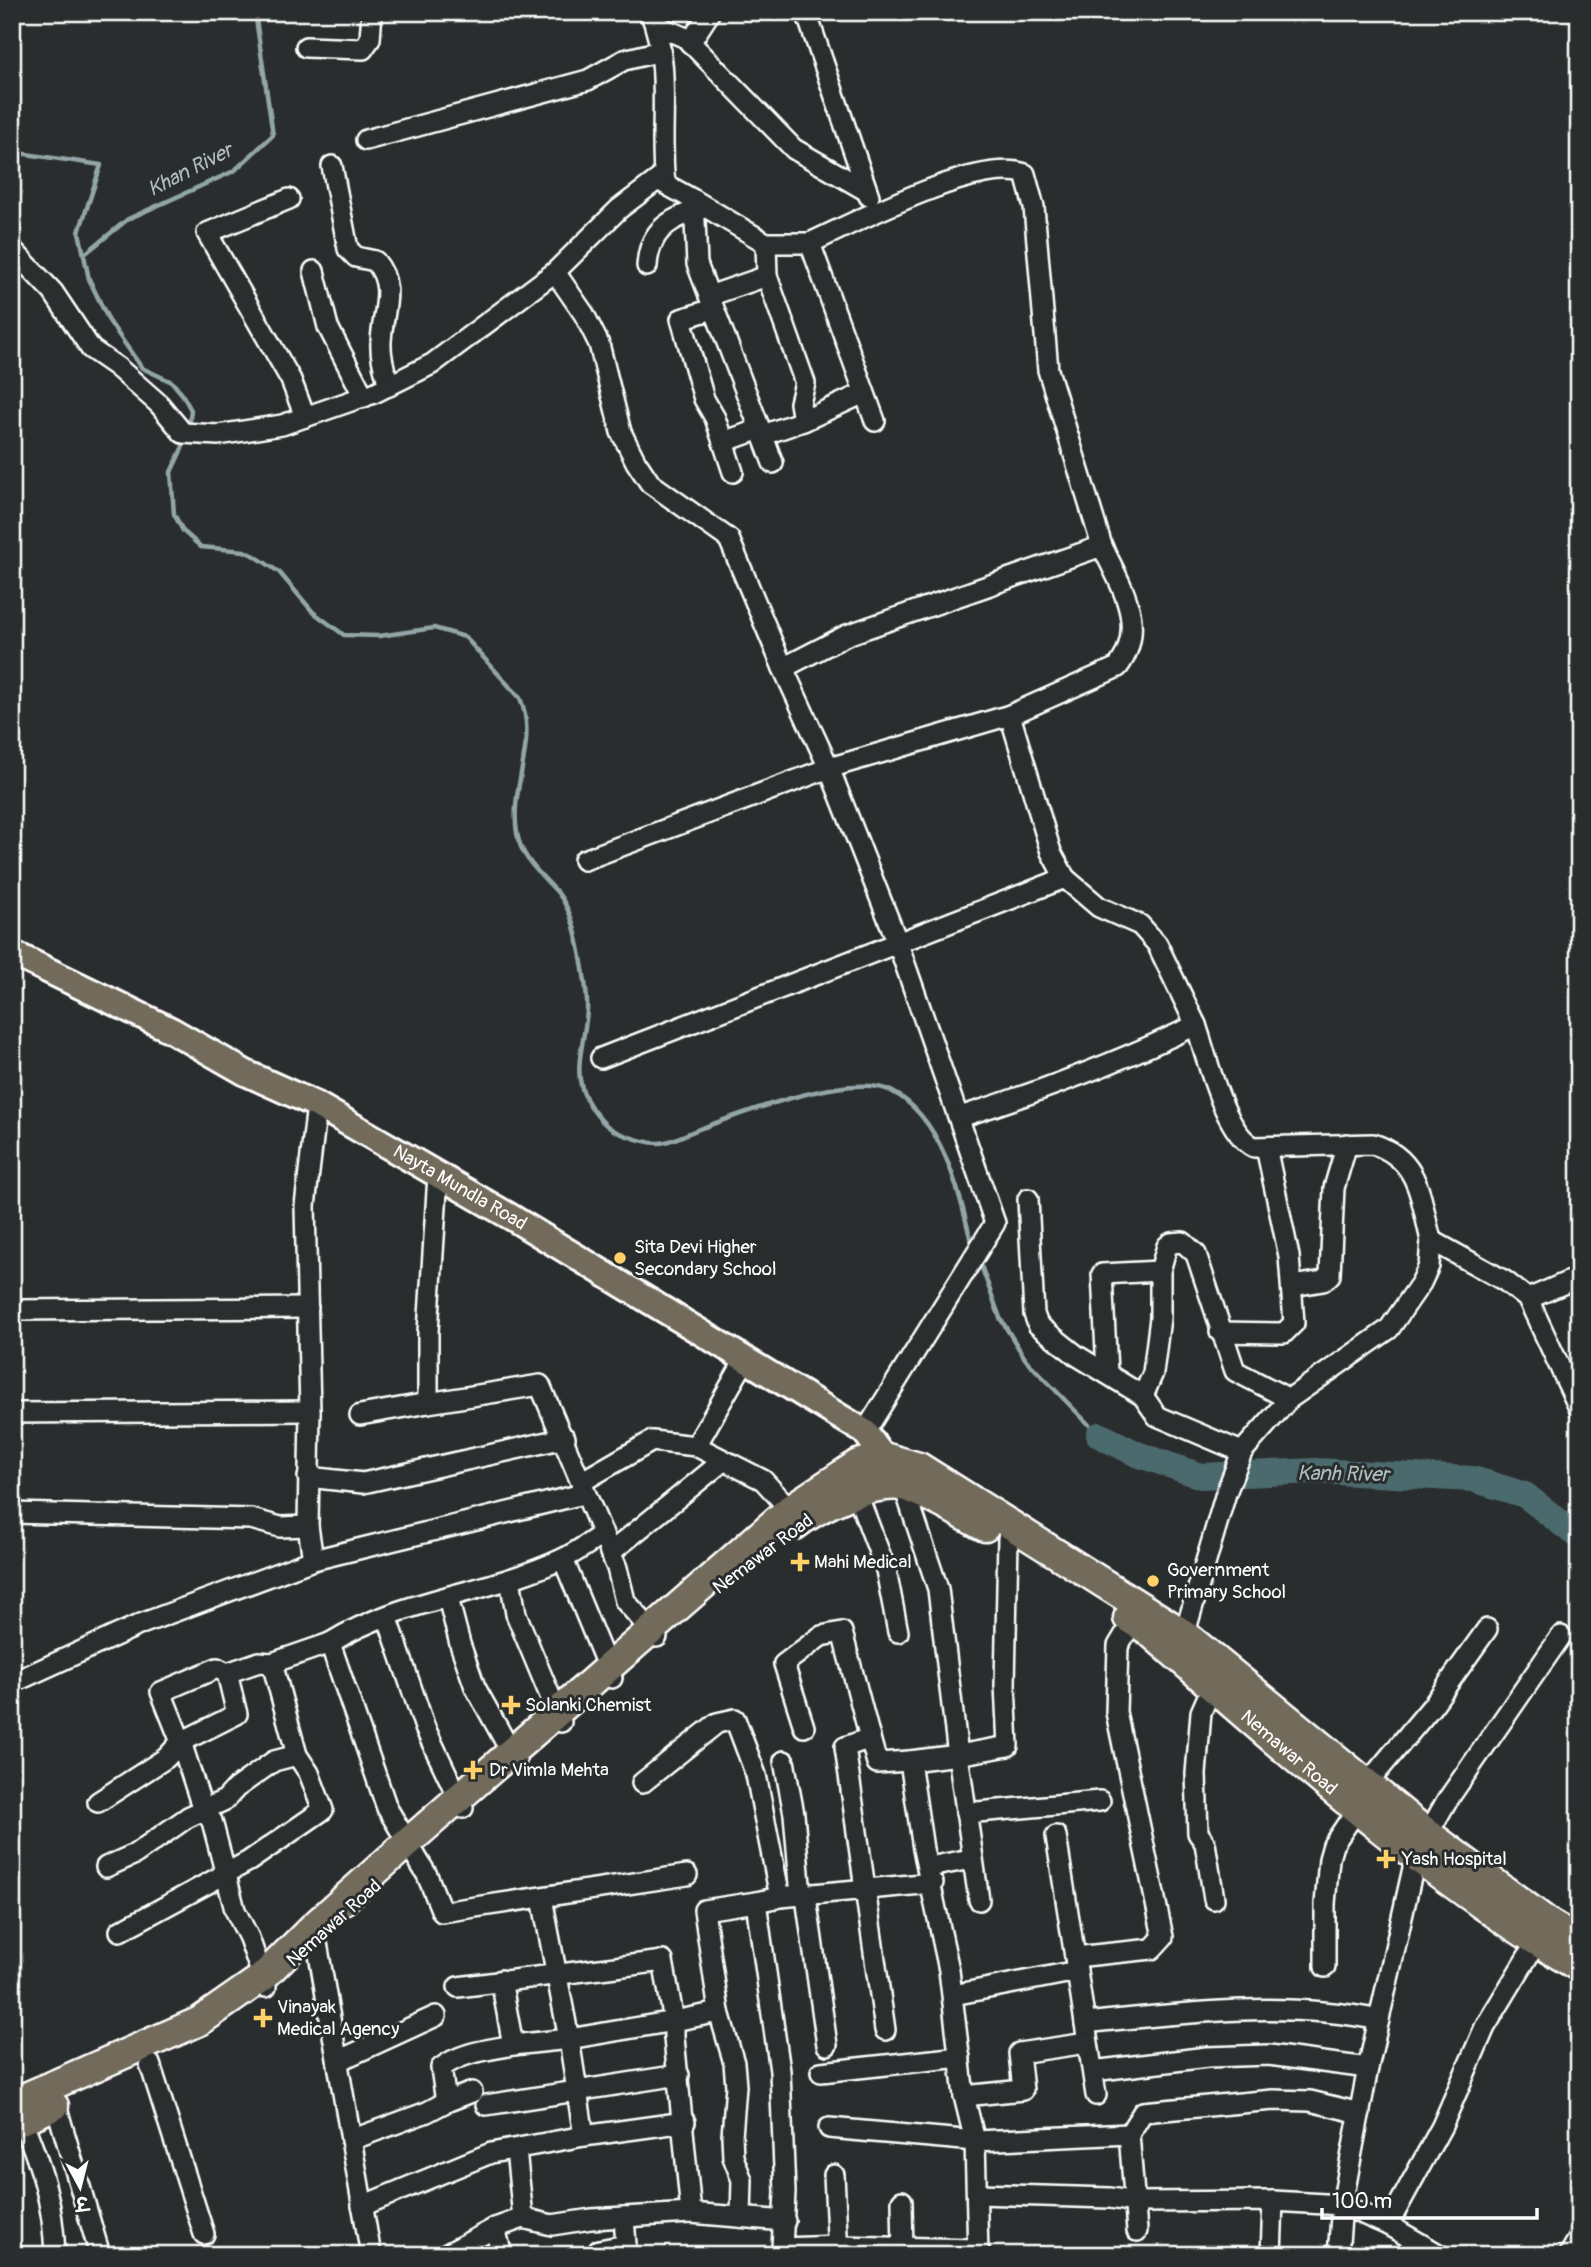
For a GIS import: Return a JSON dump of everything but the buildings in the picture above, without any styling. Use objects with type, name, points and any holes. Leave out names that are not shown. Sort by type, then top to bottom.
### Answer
[{"type":"highway","name":"Nemawar Road","points":[[16,2116],[200,2021],[265,1983],[313,1927],[461,1804],[795,1515],[858,1464],[884,1457]]},
{"type":"highway","points":[[884,1457],[919,1467],[1181,1645],[1367,1784],[1422,1844]]},
{"type":"highway","name":"Nemawar Road","points":[[795,1515],[882,1486],[904,1486],[1007,1538],[1133,1621],[1181,1645],[1212,1687],[1356,1811],[1422,1844],[1452,1885],[1542,1933],[1579,1967]]},
{"type":"highway","name":"Nemawar Road","points":[[16,2116],[56,2105],[150,2064],[265,1983],[409,1848]]},
{"type":"highway","points":[[1542,1933],[1579,1941]]},
{"type":"main road","name":"Nayta Mundla Road","points":[[12,953],[171,1030],[246,1073],[317,1104],[438,1175],[865,1432],[904,1486]]},
{"type":"street","points":[[306,47],[363,49],[369,40],[372,12]]},
{"type":"street","points":[[690,43],[710,12]]},
{"type":"street","points":[[806,12],[867,191],[879,212]]},
{"type":"street","points":[[653,19],[690,43],[794,149],[867,191]]},
{"type":"street","points":[[584,860],[830,768],[1010,715],[1118,667],[1129,652],[1133,634],[1131,610],[1102,546],[1048,370],[1034,207],[1024,174],[1011,169],[948,183],[810,243],[766,243],[694,206],[665,184],[665,71],[653,19]]},
{"type":"street","points":[[366,141],[588,80],[604,74],[624,60],[661,51]]},
{"type":"street","points":[[332,166],[348,249],[356,257],[375,261],[383,270],[388,299],[381,342],[389,386]]},
{"type":"street","points":[[12,250],[53,292],[92,349],[117,367],[188,433],[218,435],[282,425],[364,397],[432,364],[555,272],[619,209],[664,175]]},
{"type":"street","points":[[289,199],[207,233],[291,380],[305,417]]},
{"type":"street","points":[[648,266],[648,251],[658,230],[694,206]]},
{"type":"street","points":[[694,206],[697,264],[773,463]]},
{"type":"street","points":[[766,243],[767,275],[805,383],[800,403],[803,421]]},
{"type":"street","points":[[810,243],[875,421]]},
{"type":"street","points":[[314,271],[328,327],[364,397]]},
{"type":"street","points":[[555,272],[584,314],[599,344],[621,432],[636,462],[650,483],[729,539],[783,668],[830,768],[897,941],[995,1223],[865,1432]]},
{"type":"street","points":[[733,472],[705,399],[681,319],[767,275]]},
{"type":"street","points":[[723,442],[803,421],[864,393]]},
{"type":"street","points":[[783,668],[847,635],[1102,546]]},
{"type":"street","points":[[1010,715],[1051,852],[1065,878],[1099,907],[1139,925],[1157,944],[1196,1025],[1232,1126],[1242,1142],[1254,1147],[1373,1144],[1389,1149],[1408,1164],[1430,1254],[1421,1283],[1389,1329],[1289,1399],[1242,1452],[1226,1493],[1181,1645]]},
{"type":"street","points":[[601,1058],[1065,878]]},
{"type":"street","points":[[960,1117],[1048,1089],[1129,1058],[1196,1025]]},
{"type":"street","points":[[313,1560],[308,1526],[310,1411],[305,1206],[317,1104]]},
{"type":"street","points":[[1293,1286],[1323,1281],[1330,1275],[1334,1188],[1347,1144]]},
{"type":"street","points":[[1220,1332],[1284,1333],[1291,1330],[1294,1324],[1293,1286],[1266,1147]]},
{"type":"street","points":[[429,1403],[428,1332],[438,1175]]},
{"type":"street","points":[[1028,1199],[1034,1314],[1038,1325],[1076,1355],[1143,1396],[1157,1416],[1242,1452]]},
{"type":"street","points":[[1143,1396],[1153,1373],[1160,1318],[1160,1270],[1167,1246],[1183,1242],[1191,1245],[1196,1254],[1235,1371],[1289,1399]]},
{"type":"street","points":[[1430,1254],[1522,1294],[1579,1408]]},
{"type":"street","points":[[1107,1372],[1102,1274],[1160,1270]]},
{"type":"street","points":[[1522,1294],[1579,1277]]},
{"type":"street","points":[[12,1310],[308,1308]]},
{"type":"street","points":[[696,1446],[745,1360]]},
{"type":"street","points":[[360,1415],[540,1385],[556,1427],[565,1438],[582,1488],[603,1534],[625,1601],[655,1634]]},
{"type":"street","points":[[12,1413],[310,1411]]},
{"type":"street","points":[[308,1477],[363,1483],[565,1438]]},
{"type":"street","points":[[12,1683],[141,1624],[313,1560],[582,1488],[652,1441],[696,1446],[763,1480],[795,1515]]},
{"type":"street","points":[[610,1553],[723,1461]]},
{"type":"street","points":[[904,1486],[938,1589],[971,1859],[979,1900]]},
{"type":"street","points":[[857,1494],[886,1570],[898,1632]]},
{"type":"street","points":[[12,1513],[251,1519],[280,1527],[308,1526]]},
{"type":"street","points":[[265,1983],[249,1938],[235,1910],[212,1821],[203,1810],[161,1692],[217,1668],[227,1673],[259,1662],[272,1663],[330,1643],[360,1624],[510,1579],[563,1559],[603,1534]]},
{"type":"street","points":[[804,1727],[783,1664],[821,1636],[842,1632],[877,1763],[958,1755],[1008,1746],[1005,1685],[1007,1538]]},
{"type":"street","points":[[563,1559],[610,1673]]},
{"type":"street","points":[[510,1579],[516,1614],[560,1719]]},
{"type":"street","points":[[449,1598],[475,1687],[514,1757]]},
{"type":"street","points":[[387,1616],[425,1728],[461,1804]]},
{"type":"street","points":[[953,1995],[1076,1964],[1152,1949],[1163,1937],[1116,1712],[1118,1646],[1133,1621]]},
{"type":"street","points":[[1325,1967],[1329,1859],[1333,1845],[1356,1811],[1367,1784],[1433,1705],[1487,1629]]},
{"type":"street","points":[[1338,2255],[1342,2204],[1368,2068],[1422,1844],[1561,1636]]},
{"type":"street","points":[[330,1643],[387,1808],[427,1875],[442,1912],[687,1875]]},
{"type":"street","points":[[120,1931],[226,1871],[249,1861],[323,1810],[309,1773],[297,1755],[272,1663]]},
{"type":"street","points":[[98,1802],[166,1758],[181,1742],[237,1714],[227,1673]]},
{"type":"street","points":[[1212,1687],[1201,1712],[1196,1774],[1198,1833],[1205,1843],[1214,1899]]},
{"type":"street","points":[[642,1783],[717,1723],[736,1719],[756,1775],[779,1897]]},
{"type":"street","points":[[870,1738],[845,1746],[885,2030]]},
{"type":"street","points":[[106,1867],[135,1854],[203,1810],[225,1800],[236,1788],[274,1761],[297,1755]]},
{"type":"street","points":[[784,1760],[827,2045]]},
{"type":"street","points":[[756,1902],[779,2071],[785,2221],[782,2248],[979,2253],[975,2141],[964,2096],[953,1995],[931,1875],[923,1849],[910,1761]]},
{"type":"street","points":[[965,1813],[1100,1801]]},
{"type":"street","points":[[1056,1836],[1096,2095]]},
{"type":"street","points":[[741,2217],[742,2180],[733,2157],[732,2136],[736,2086],[734,2063],[719,2012],[704,1910],[779,1897],[866,1891],[931,1875],[971,1859]]},
{"type":"street","points":[[542,1898],[584,2136]]},
{"type":"street","points":[[1388,2225],[1442,2126],[1485,2027],[1542,1933]]},
{"type":"street","points":[[316,1937],[371,2255]]},
{"type":"street","points":[[458,1987],[663,1961],[674,2021],[691,2213]]},
{"type":"street","points":[[501,1980],[513,2045]]},
{"type":"street","points":[[1085,2023],[1203,2011],[1347,2013],[1379,2020]]},
{"type":"street","points":[[446,2102],[441,2068],[466,2054],[719,2012]]},
{"type":"street","points":[[338,2061],[436,2016]]},
{"type":"street","points":[[964,2096],[1023,2090],[1019,2053],[1087,2043]]},
{"type":"street","points":[[1093,2071],[1208,2057],[1269,2055],[1368,2068]]},
{"type":"street","points":[[821,2072],[960,2057]]},
{"type":"street","points":[[150,2064],[204,2234]]},
{"type":"street","points":[[351,2140],[427,2112],[446,2102],[577,2089],[680,2075]]},
{"type":"street","points":[[1137,2231],[1129,2134],[1143,2112],[1246,2102],[1310,2101],[1360,2113]]},
{"type":"street","points":[[56,2105],[100,2255]]},
{"type":"street","points":[[16,2116],[43,2171],[52,2207],[55,2255]]},
{"type":"street","points":[[362,2206],[491,2153],[584,2136],[685,2122]]},
{"type":"street","points":[[829,2128],[975,2141],[1129,2134]]},
{"type":"street","points":[[516,2150],[523,2218]]},
{"type":"street","points":[[835,2175],[838,2250]]},
{"type":"street","points":[[978,2194],[1110,2198],[1136,2202],[1273,2201],[1342,2204],[1388,2225],[1440,2255]]},
{"type":"street","points":[[902,2201],[903,2251]]},
{"type":"street","points":[[1271,2255],[1273,2201]]},
{"type":"street","points":[[444,2255],[495,2228],[523,2218],[552,2225],[691,2213],[785,2221]]},
{"type":"street","points":[[599,2255],[599,2250],[626,2245],[624,2217]]},
{"type":"street","points":[[495,2228],[502,2255]]},
{"type":"street","points":[[1569,2255],[1579,2238]]},
{"type":"waterway","name":"Khan River","points":[[86,253],[128,219],[234,171],[273,135],[255,12]]},
{"type":"waterway","points":[[12,152],[101,165],[79,232],[89,279],[109,321],[142,368],[172,382],[182,394],[191,410],[189,428]]},
{"type":"waterway","points":[[186,440],[171,472],[174,514],[183,531],[201,547],[244,551],[255,556],[279,572],[313,612],[344,635],[379,636],[434,628],[465,637],[520,698],[526,731],[517,799],[517,833],[528,859],[563,900],[575,929],[587,1003],[579,1066],[580,1079],[590,1106],[604,1123],[627,1136],[658,1143],[797,1096],[850,1086],[873,1086],[891,1091],[909,1103],[924,1119],[936,1138],[955,1181],[972,1246]]},
{"type":"waterway","points":[[979,1260],[1000,1318],[1026,1360],[1099,1435]]},
{"type":"waterway","name":"Kanh River","points":[[1099,1435],[1137,1454],[1201,1476],[1316,1471],[1473,1479],[1525,1495],[1579,1537]]},
{"type":"place","name":"Sita Devi Higher Secondary School","points":[[620,1258]]},
{"type":"place","name":"Mahi Medical","points":[[800,1562]]},
{"type":"place","name":"Government Primary School","points":[[1153,1581]]},
{"type":"place","name":"Solanki Chemist","points":[[511,1705]]},
{"type":"place","name":"Dr Vimla Mehta","points":[[473,1770]]},
{"type":"place","name":"Yash Hospital","points":[[1386,1859]]},
{"type":"place","name":"Vinayak Medical Agency","points":[[263,2018]]}]
